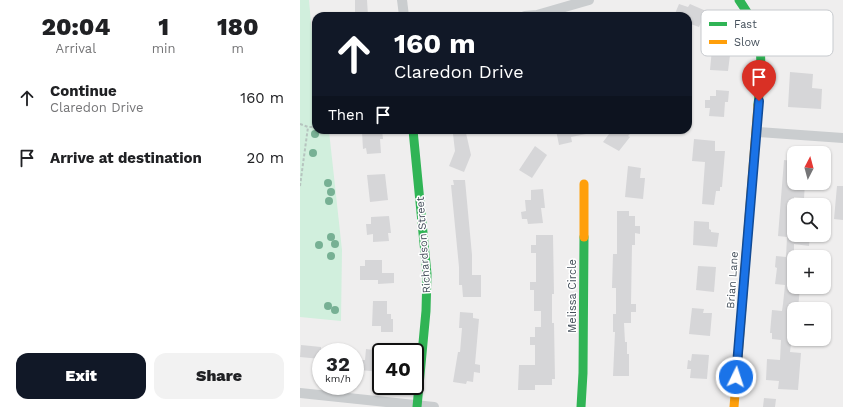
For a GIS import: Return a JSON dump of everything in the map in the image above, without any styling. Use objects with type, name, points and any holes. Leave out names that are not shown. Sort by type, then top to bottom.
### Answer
[{"type":"street","points":[[402,0],[404,12]]},
{"type":"street","points":[[547,12],[589,0]]},
{"type":"street","name":"Brian Lane","points":[[738,0],[747,10]]},
{"type":"street","name":"Brian Lane","points":[[734,407],[757,132],[761,56]]},
{"type":"street","points":[[757,132],[843,138]]},
{"type":"street","name":"Richardson Street","points":[[414,134],[427,274],[426,311],[418,406]]},
{"type":"street","name":"Melissa Circle","points":[[581,407],[583,373],[584,184]]},
{"type":"street","points":[[300,393],[434,407]]},
{"type":"path","points":[[300,124],[308,127],[312,126]]},
{"type":"path","points":[[300,186],[308,127]]},
{"type":"green space","points":[[300,0],[309,0],[312,34],[312,134],[329,134],[342,250],[341,321],[300,317]]},
{"type":"building","points":[[355,0],[367,0],[368,12],[355,12]]},
{"type":"building","points":[[679,4],[688,7],[690,4],[704,10],[701,10],[701,22],[699,27],[692,24],[692,12],[676,12]]},
{"type":"building","points":[[711,56],[730,56],[728,71],[710,70]]},
{"type":"building","points":[[790,72],[813,74],[812,88],[822,89],[821,109],[788,107]]},
{"type":"building","points":[[716,90],[729,91],[728,102],[725,102],[724,117],[709,116],[710,108],[705,108],[705,100],[710,100],[710,96],[716,96]]},
{"type":"building","points":[[362,134],[382,134],[383,139],[380,139],[381,153],[367,154],[366,148],[363,149]]},
{"type":"building","points":[[453,134],[466,134],[471,155],[464,172],[449,166],[455,151]]},
{"type":"building","points":[[557,134],[586,134],[571,137],[572,142],[559,145]]},
{"type":"building","points":[[609,134],[630,134],[628,136],[630,137],[619,151],[603,142]]},
{"type":"building","points":[[694,139],[715,141],[715,151],[725,151],[722,187],[720,187],[720,191],[716,191],[714,205],[702,204],[705,162],[692,161]]},
{"type":"building","points":[[535,146],[547,155],[532,178],[519,170]]},
{"type":"building","points":[[784,160],[787,160],[787,190],[805,190],[804,198],[787,198],[787,237],[778,236]]},
{"type":"building","points":[[628,166],[641,168],[640,178],[645,178],[643,199],[625,197]]},
{"type":"building","points":[[385,174],[388,200],[370,202],[367,175]]},
{"type":"building","points":[[453,180],[465,180],[472,255],[472,275],[481,275],[481,297],[463,297],[462,285],[459,285],[459,267],[451,185],[454,185]]},
{"type":"building","points":[[837,186],[843,186],[843,220],[834,219]]},
{"type":"building","points":[[543,189],[545,208],[541,208],[543,223],[528,224],[527,219],[522,219],[521,212],[526,211],[525,200],[531,200],[531,190]]},
{"type":"building","points":[[617,211],[629,211],[629,216],[635,216],[635,226],[640,226],[640,234],[635,233],[635,245],[632,245],[631,304],[636,304],[636,312],[631,312],[631,323],[624,323],[625,342],[627,342],[627,354],[629,354],[629,376],[613,376],[615,332],[613,332],[613,314],[616,314],[616,288],[612,288],[613,254],[617,254]]},
{"type":"building","points":[[389,216],[391,233],[388,233],[389,241],[373,242],[373,234],[367,235],[366,224],[371,224],[371,217]]},
{"type":"building","points":[[694,221],[709,222],[709,229],[711,232],[719,233],[717,247],[693,245]]},
{"type":"building","points":[[536,235],[553,235],[554,294],[552,294],[552,323],[554,323],[555,379],[552,379],[552,385],[535,385],[535,390],[518,390],[519,365],[535,365],[535,345],[530,345],[530,337],[535,337],[535,327],[541,327],[541,311],[534,311],[534,290],[530,290],[530,282],[536,282],[536,253],[531,253],[531,245],[536,245]]},
{"type":"building","points":[[787,237],[787,242],[809,242],[809,246],[794,244],[794,250],[787,250],[787,294],[799,294],[799,302],[787,302],[787,346],[791,346],[790,352],[801,353],[798,390],[778,389],[779,381],[766,380],[767,359],[780,360],[781,340],[772,339],[772,333],[770,333],[772,310],[782,311],[785,285],[775,284],[777,268],[775,267],[776,256],[786,257]]},
{"type":"building","points":[[365,260],[382,260],[382,273],[394,273],[394,283],[378,284],[378,280],[360,280],[360,266],[365,266]]},
{"type":"building","points":[[698,266],[716,267],[714,292],[696,290]]},
{"type":"building","points":[[373,301],[387,301],[387,314],[391,314],[391,319],[393,319],[393,332],[381,332],[381,326],[372,326]]},
{"type":"building","points":[[692,308],[704,309],[703,313],[712,313],[710,336],[689,334]]},
{"type":"building","points":[[460,312],[473,313],[473,318],[479,319],[475,364],[480,365],[480,373],[474,372],[473,382],[467,381],[466,384],[453,382],[458,352],[460,352],[462,328],[459,328]]},
{"type":"building","points":[[301,345],[312,346],[312,358],[300,357]]},
{"type":"building","points":[[366,349],[372,350],[372,371],[364,370]]},
{"type":"building","points":[[692,354],[709,355],[707,379],[690,378],[691,369],[687,369],[688,360],[691,361]]},
{"type":"building","points":[[764,398],[776,399],[775,407],[763,407]]},
{"type":"traffic: fast","points":[[739,0],[746,10]]},
{"type":"traffic: fast","points":[[758,105],[761,76],[760,56]]},
{"type":"traffic: fast","points":[[413,134],[427,274],[426,311],[417,407]]},
{"type":"traffic: fast","points":[[581,407],[583,373],[584,237]]},
{"type":"traffic: slow","points":[[734,407],[758,105]]},
{"type":"traffic: slow","points":[[584,184],[584,237]]},
{"type":"route","points":[[736,377],[759,101]]}]
